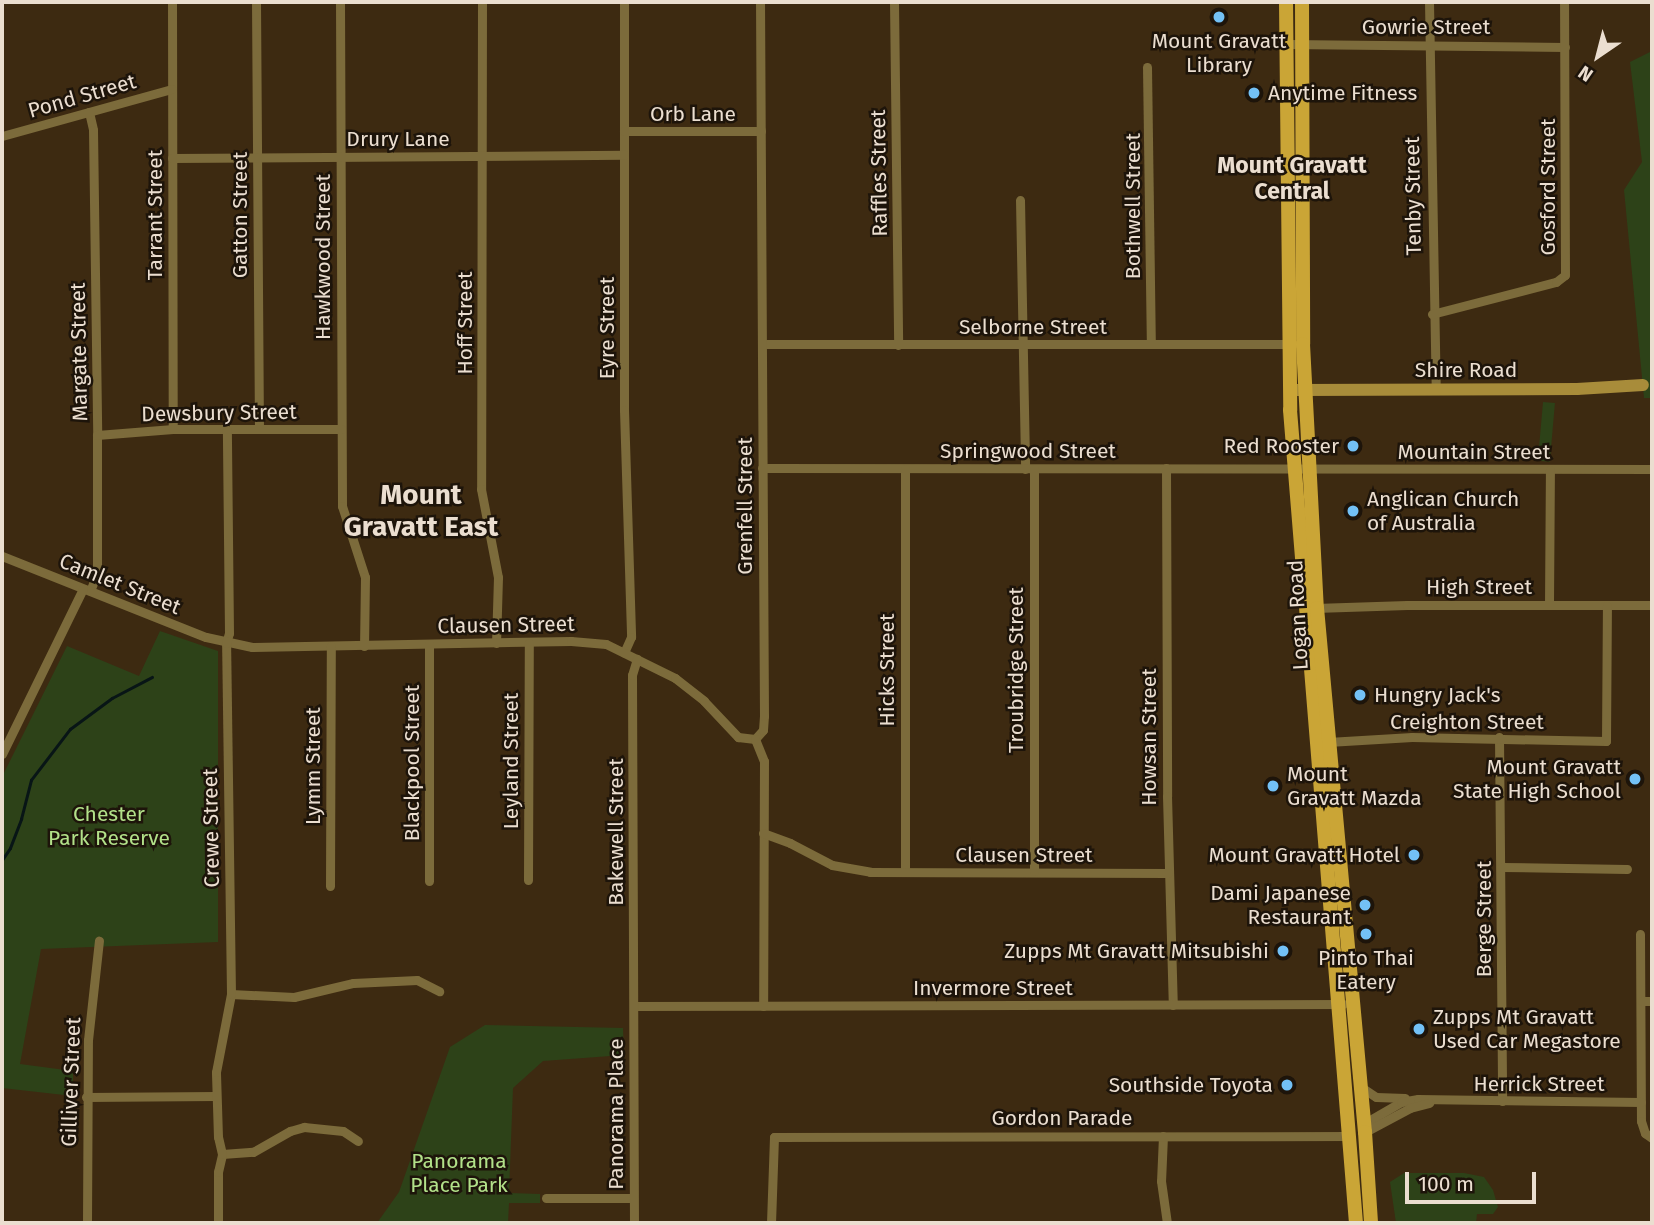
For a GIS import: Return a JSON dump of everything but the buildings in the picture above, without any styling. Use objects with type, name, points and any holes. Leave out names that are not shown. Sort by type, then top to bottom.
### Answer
[{"type":"main road","points":[[1273,2],[1286,6]]},
{"type":"main road","name":"Logan Road","points":[[1302,2],[1294,44],[1296,344],[1289,390],[1295,469],[1328,742],[1346,1004],[1356,1223]]},
{"type":"main road","name":"Logan Road","points":[[1286,6],[1294,44]]},
{"type":"main road","name":"Logan Road","points":[[1296,344],[1305,390],[1311,470],[1311,609],[1346,1004],[1361,1087],[1371,1223]]},
{"type":"main road","points":[[1350,1136],[1365,1128]]},
{"type":"street","name":"Tarrant Street","points":[[172,2],[173,429]]},
{"type":"street","name":"Gatton Street","points":[[256,2],[259,428]]},
{"type":"street","name":"Hawkwood Street","points":[[340,2],[342,506],[365,578],[364,646]]},
{"type":"street","name":"Hoff Street","points":[[482,2],[481,489],[498,577],[496,643]]},
{"type":"street","name":"Eyre Street","points":[[624,2],[624,410],[631,637],[624,653]]},
{"type":"street","name":"Grenfell Street","points":[[755,739],[763,730],[764,716],[760,2]]},
{"type":"street","name":"Raffles Street","points":[[894,2],[898,345]]},
{"type":"street","name":"Tenby Street","points":[[1429,2],[1432,314],[1436,389]]},
{"type":"street","name":"Gosford Street","points":[[1432,314],[1556,282],[1565,275],[1564,2]]},
{"type":"street","name":"Gowrie Street","points":[[1294,44],[1565,47]]},
{"type":"street","name":"Bothwell Street","points":[[1146,68],[1151,344]]},
{"type":"street","name":"Pond Street","points":[[2,136],[172,89]]},
{"type":"street","name":"Margate Street","points":[[2,754],[97,573],[93,130],[89,112]]},
{"type":"street","name":"Orb Lane","points":[[624,131],[761,131]]},
{"type":"street","name":"Drury Lane","points":[[172,158],[624,155]]},
{"type":"street","name":"Troubridge Street","points":[[1020,200],[1030,469],[1034,872]]},
{"type":"street","name":"Selborne Street","points":[[763,344],[1296,344]]},
{"type":"street","name":"Shire Road","points":[[1289,390],[1577,389],[1648,384]]},
{"type":"street","name":"Dewsbury Street","points":[[97,435],[173,429],[341,429]]},
{"type":"street","name":"Crewe Street","points":[[218,1223],[218,1172],[222,1154],[218,1137],[216,1072],[230,994],[226,643],[229,633],[228,430]]},
{"type":"street","name":"Springwood Street","points":[[762,468],[1295,469]]},
{"type":"street","name":"Hicks Street","points":[[905,468],[905,872]]},
{"type":"street","name":"Howsan Street","points":[[1166,468],[1168,873],[1173,1006]]},
{"type":"street","name":"Mountain Street","points":[[1295,469],[1652,469]]},
{"type":"street","points":[[1549,604],[1550,470]]},
{"type":"street","name":"Camlet Street","points":[[2,556],[226,643]]},
{"type":"street","name":"High Street","points":[[1311,609],[1549,604],[1652,605]]},
{"type":"street","name":"Creighton Street","points":[[1328,742],[1412,737],[1606,741],[1607,606]]},
{"type":"street","name":"Clausen Street","points":[[226,643],[252,647],[596,642],[659,668],[691,690],[738,737],[755,739]]},
{"type":"street","name":"Leyland Street","points":[[527,880],[529,643]]},
{"type":"street","name":"Blackpool Street","points":[[429,644],[429,881]]},
{"type":"street","name":"Lymm Street","points":[[330,886],[331,646]]},
{"type":"street","name":"Bakewell Street","points":[[634,1006],[632,675],[638,659]]},
{"type":"street","name":"Berge Street","points":[[1499,737],[1502,1101]]},
{"type":"street","points":[[755,739],[764,761],[763,1006]]},
{"type":"street","name":"Clausen Street","points":[[762,833],[790,842],[832,865],[870,872],[1168,873]]},
{"type":"street","points":[[1502,867],[1627,869]]},
{"type":"street","points":[[1640,934],[1647,1001],[1641,1124],[1649,1137]]},
{"type":"street","name":"Gilliver Street","points":[[87,1223],[88,1040],[99,941]]},
{"type":"street","points":[[230,994],[294,997],[353,983],[417,980],[439,991]]},
{"type":"street","name":"Invermore Street","points":[[634,1006],[1346,1004]]},
{"type":"street","name":"Panorama Place","points":[[634,1006],[634,1223]]},
{"type":"street","points":[[1361,1087],[1376,1097],[1418,1099]]},
{"type":"street","points":[[86,1097],[216,1096]]},
{"type":"street","name":"Herrick Street","points":[[1365,1128],[1401,1102],[1418,1099],[1641,1102]]},
{"type":"street","name":"Herrick Street","points":[[1365,1128],[1410,1108],[1438,1101]]},
{"type":"street","points":[[222,1154],[253,1152],[290,1131],[304,1127],[343,1131],[358,1142]]},
{"type":"street","points":[[1163,1136],[1161,1181],[1167,1223]]},
{"type":"street","name":"Gordon Parade","points":[[771,1223],[774,1137],[1350,1136]]},
{"type":"street","points":[[547,1198],[633,1198]]},
{"type":"green space","points":[[1652,51],[1652,398],[1644,398],[1624,190],[1642,162],[1630,62]]},
{"type":"green space","points":[[1543,402],[1555,403],[1550,462],[1538,461]]},
{"type":"green space","name":"Chester Park Reserve","points":[[160,631],[218,651],[218,942],[41,949],[20,1064],[73,1071],[73,1096],[2,1088],[2,777],[67,646],[139,676]]},
{"type":"green space","name":"Panorama Place Park","points":[[485,1025],[623,1028],[624,1055],[543,1061],[513,1088],[509,1193],[540,1194],[540,1203],[509,1203],[508,1223],[377,1223],[399,1192],[450,1047]]},
{"type":"green space","points":[[1404,1173],[1464,1173],[1484,1177],[1493,1190],[1498,1207],[1493,1214],[1477,1214],[1476,1223],[1396,1223],[1390,1182]]},
{"type":"waterway","points":[[2,860],[10,848],[21,819],[31,780],[70,729],[112,698],[152,677]]},
{"type":"place","name":"Mount Gravatt Library","points":[[1219,17]]},
{"type":"place","name":"Anytime Fitness","points":[[1254,93]]},
{"type":"place","name":"Red Rooster","points":[[1353,446]]},
{"type":"place","name":"Anglican Church of Australia","points":[[1353,511]]},
{"type":"place","name":"Hungry Jack's","points":[[1360,695]]},
{"type":"place","name":"Mount Gravatt State High School","points":[[1635,779]]},
{"type":"place","name":"Mount Gravatt Mazda","points":[[1273,786]]},
{"type":"place","name":"Mount Gravatt Hotel","points":[[1414,855]]},
{"type":"place","name":"Dami Japanese Restaurant","points":[[1365,905]]},
{"type":"place","name":"Pinto Thai Eatery","points":[[1366,934]]},
{"type":"place","name":"Zupps Mt Gravatt Mitsubishi","points":[[1283,951]]},
{"type":"place","name":"Zupps Mt Gravatt Used Car Megastore","points":[[1419,1029]]},
{"type":"place","name":"Southside Toyota","points":[[1287,1085]]},
{"type":"district","name":"Mount Gravatt Central","points":[[1292,178]]},
{"type":"district","name":"Mount Gravatt East","points":[[421,511]]}]
